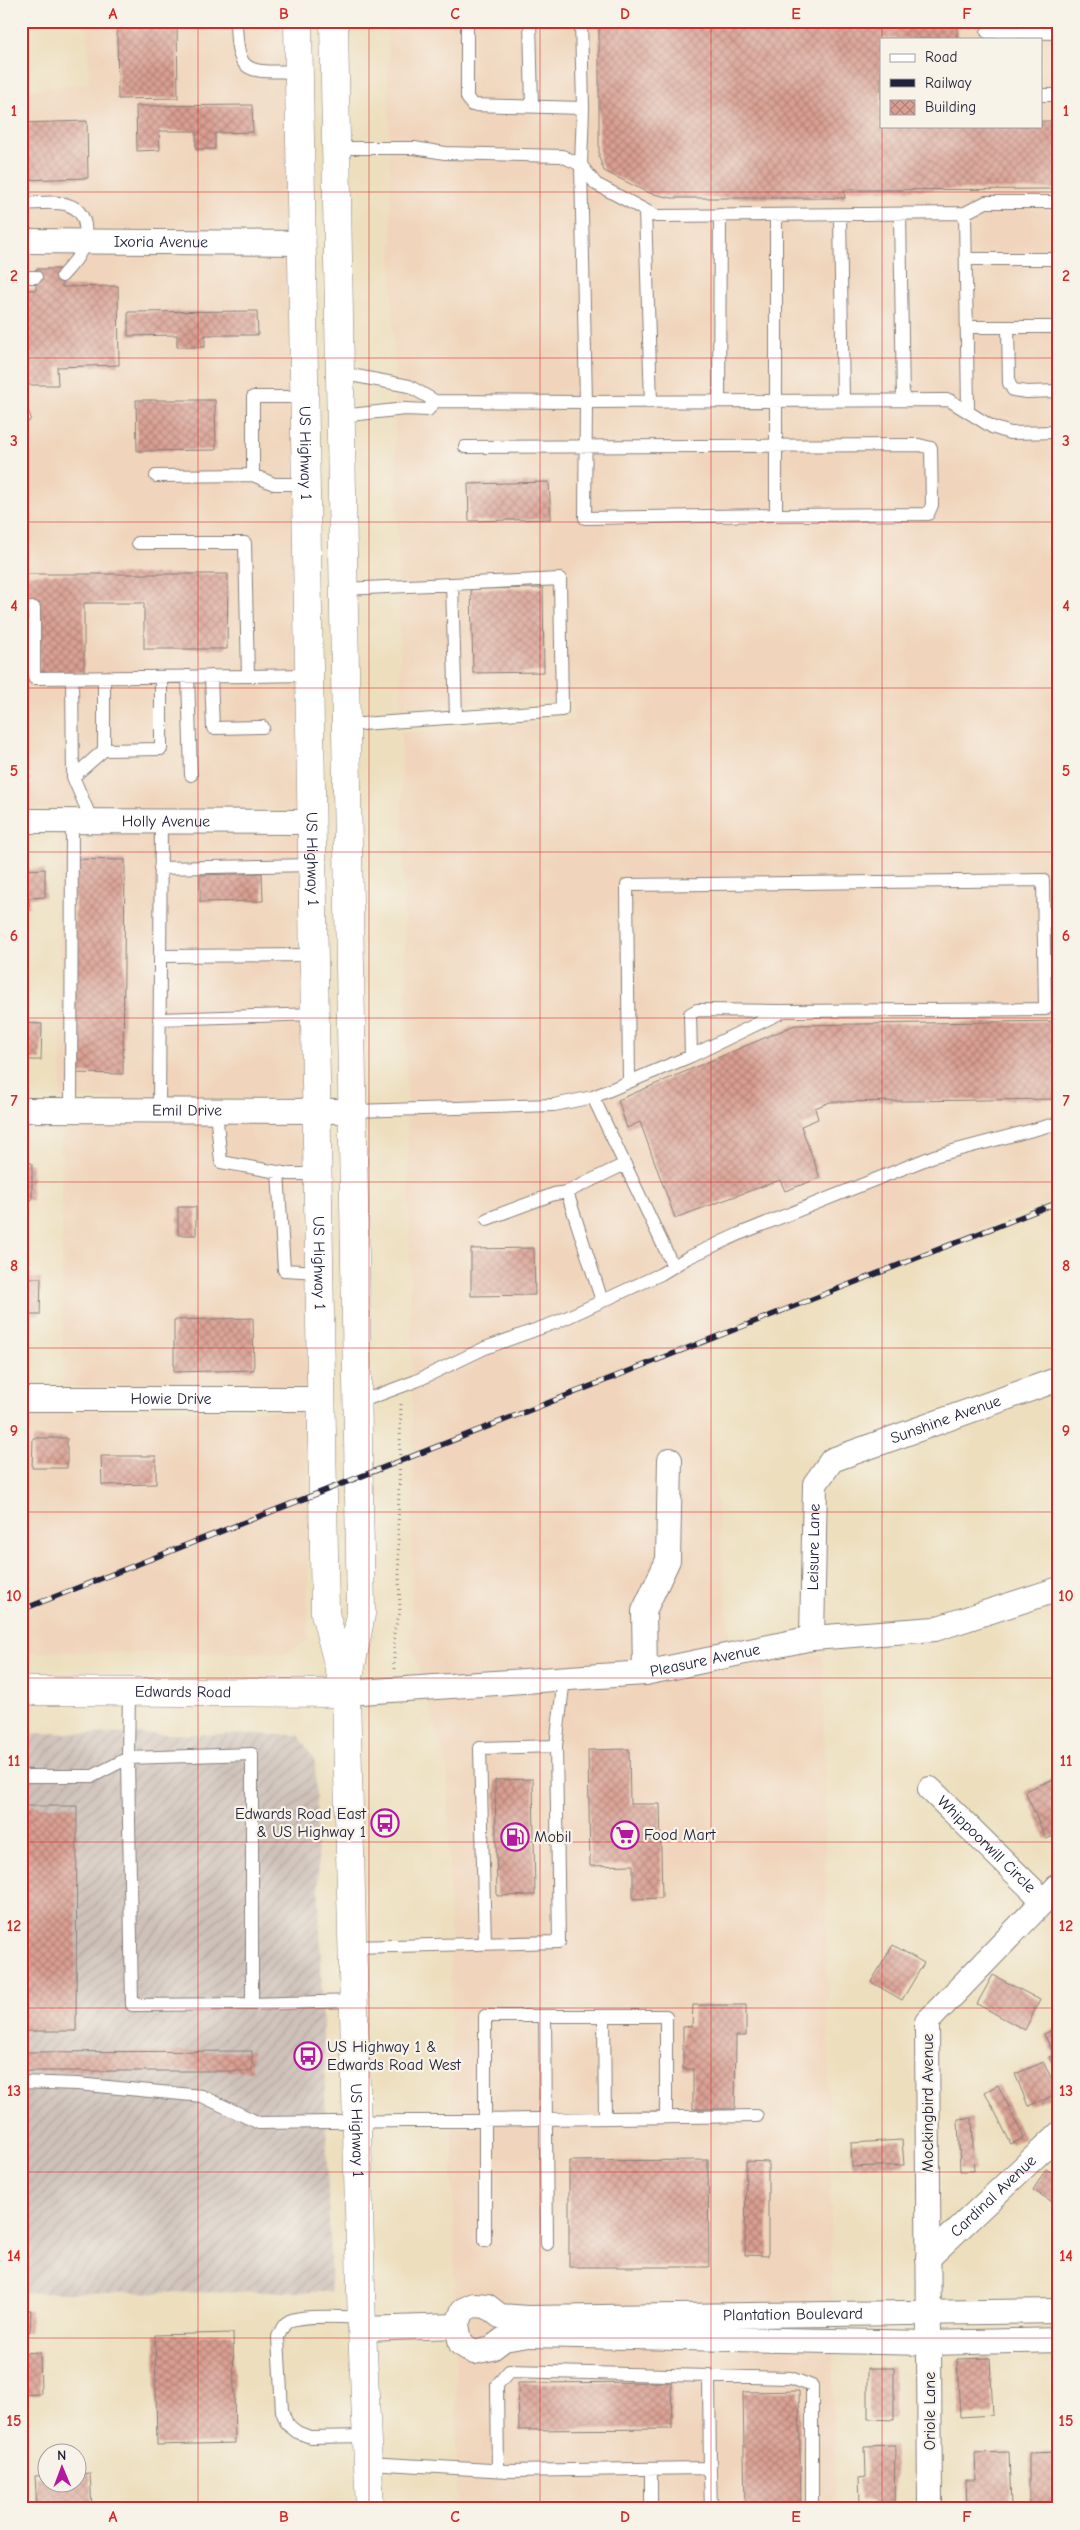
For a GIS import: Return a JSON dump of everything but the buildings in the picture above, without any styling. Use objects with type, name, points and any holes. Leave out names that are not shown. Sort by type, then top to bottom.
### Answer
[{"type":"main road","name":"US Highway 1","points":[[298,21],[325,1613],[346,1693]]},
{"type":"main road","name":"US Highway 1","points":[[334,21],[361,1614],[346,1693],[362,2323],[370,2509]]},
{"type":"main road","points":[[307,547],[321,552],[331,563],[344,589]]},
{"type":"main road","name":"Edwards Road","points":[[21,1691],[346,1693]]},
{"type":"street","name":"Ixoria Avenue","points":[[21,241],[302,243]]},
{"type":"street","name":"Holly Avenue","points":[[21,821],[312,822]]},
{"type":"street","name":"Emil Drive","points":[[21,1110],[353,1111]]},
{"type":"street","name":"Sunshine Avenue","points":[[832,1460],[1059,1379]]},
{"type":"street","name":"Howie Drive","points":[[21,1399],[321,1399]]},
{"type":"street","points":[[645,1673],[644,1611],[668,1560],[670,1460]]},
{"type":"street","name":"Leisure Lane","points":[[812,1638],[815,1484],[832,1460]]},
{"type":"street","name":"Pleasure Avenue","points":[[346,1693],[645,1673],[812,1638],[935,1629],[1059,1589]]},
{"type":"street","name":"Whippoorwill Circle","points":[[930,1789],[1051,1892]]},
{"type":"street","name":"Mockingbird Avenue","points":[[928,2314],[927,2022],[1051,1892]]},
{"type":"street","name":"Cardinal Avenue","points":[[928,2258],[1059,2134]]},
{"type":"street","name":"Plantation Boulevard","points":[[1059,2311],[527,2327],[504,2339],[492,2348],[474,2352],[461,2344],[457,2326],[463,2310],[474,2305],[487,2306],[500,2316],[527,2327],[929,2343],[1059,2340]]},
{"type":"street","name":"Oriole Lane","points":[[928,2314],[930,2509]]},
{"type":"street","points":[[362,2323],[457,2326]]},
{"type":"lane","points":[[236,21],[236,50],[243,64],[254,70],[299,72]]},
{"type":"lane","points":[[467,21],[467,97],[472,105],[583,108]]},
{"type":"lane","points":[[530,21],[532,106]]},
{"type":"lane","points":[[465,447],[585,446],[775,446],[919,444],[931,448],[932,506],[928,514],[585,518],[585,446],[586,402],[581,165],[583,108],[581,21]]},
{"type":"lane","points":[[987,31],[1059,33]]},
{"type":"lane","points":[[1042,95],[1059,95]]},
{"type":"lane","points":[[336,148],[414,148],[445,153],[562,156],[581,165],[596,184],[656,216],[965,214],[986,202],[1059,202]]},
{"type":"lane","points":[[21,204],[66,204],[79,209],[85,221],[85,242],[77,258],[62,276]]},
{"type":"lane","points":[[645,210],[651,402]]},
{"type":"lane","points":[[900,214],[903,400]]},
{"type":"lane","points":[[965,214],[968,410]]},
{"type":"lane","points":[[718,401],[720,215]]},
{"type":"lane","points":[[776,215],[776,515]]},
{"type":"lane","points":[[840,215],[843,400]]},
{"type":"lane","points":[[966,259],[1059,259]]},
{"type":"lane","points":[[21,277],[36,277]]},
{"type":"lane","points":[[966,327],[1059,326]]},
{"type":"lane","points":[[1008,327],[1009,383],[1013,390],[1027,392],[1059,391]]},
{"type":"lane","points":[[340,374],[409,386],[436,401],[950,400],[992,427],[1010,433],[1059,432]]},
{"type":"lane","points":[[253,475],[253,397],[304,397]]},
{"type":"lane","points":[[341,416],[405,409],[428,410],[436,401]]},
{"type":"lane","points":[[156,476],[253,475],[274,484],[305,484]]},
{"type":"lane","points":[[138,544],[246,543],[248,676]]},
{"type":"lane","points":[[344,589],[560,578],[562,710],[347,725]]},
{"type":"lane","points":[[452,584],[456,717]]},
{"type":"lane","points":[[21,609],[34,608],[34,678],[309,675]]},
{"type":"lane","points":[[188,676],[191,776]]},
{"type":"lane","points":[[211,676],[213,728],[263,727]]},
{"type":"lane","points":[[74,777],[104,750],[161,749],[161,677]]},
{"type":"lane","points":[[71,1110],[82,821],[74,777],[72,678]]},
{"type":"lane","points":[[104,678],[104,750]]},
{"type":"lane","points":[[159,1111],[161,821]]},
{"type":"lane","points":[[160,868],[313,865]]},
{"type":"lane","points":[[629,1082],[627,885],[1043,880],[1045,1008],[697,1010],[690,1014],[691,1056]]},
{"type":"lane","points":[[160,956],[314,955]]},
{"type":"lane","points":[[353,1111],[554,1105],[593,1096],[691,1056],[784,1011]]},
{"type":"lane","points":[[159,1018],[315,1014]]},
{"type":"lane","points":[[593,1096],[673,1266]]},
{"type":"lane","points":[[216,1111],[220,1162],[278,1172],[318,1174]]},
{"type":"lane","points":[[358,1403],[485,1348],[557,1322],[661,1274],[686,1258],[738,1234],[934,1156],[1059,1123]]},
{"type":"lane","points":[[487,1219],[554,1194],[567,1192],[625,1164]]},
{"type":"lane","points":[[278,1172],[284,1270],[320,1272]]},
{"type":"lane","points":[[567,1192],[602,1301]]},
{"type":"lane","points":[[352,1948],[559,1942],[556,1746],[564,1678]]},
{"type":"lane","points":[[130,1692],[128,1758],[132,2005],[354,2001]]},
{"type":"lane","points":[[484,1944],[480,1748],[556,1746]]},
{"type":"lane","points":[[21,1776],[93,1776],[128,1758],[252,1754],[252,2004]]},
{"type":"lane","points":[[485,2241],[485,2016],[666,2016],[666,2117]]},
{"type":"lane","points":[[545,2016],[547,2244]]},
{"type":"lane","points":[[604,2016],[605,2118]]},
{"type":"lane","points":[[21,2082],[77,2084],[202,2096],[259,2123],[357,2120],[757,2116]]},
{"type":"lane","points":[[362,2323],[303,2318],[289,2321],[283,2327],[278,2337],[282,2411],[287,2424],[297,2432],[310,2437],[367,2436]]},
{"type":"lane","points":[[498,2470],[497,2385],[509,2371],[791,2378],[812,2386],[812,2509]]},
{"type":"lane","points":[[709,2375],[711,2509]]},
{"type":"lane","points":[[368,2463],[498,2470],[704,2468],[710,2474]]},
{"type":"lane","points":[[651,2469],[651,2509]]},
{"type":"path","points":[[394,1690],[393,1638],[400,1613],[398,1532],[401,1386]]},
{"type":"shaded area","points":[[88,21],[288,21],[291,231],[21,229],[21,90],[89,83]]},
{"type":"shaded area","points":[[387,21],[1059,21],[1059,1198],[706,1335],[706,1394],[732,1660],[823,1655],[835,2509],[457,2509],[448,1769],[411,1643],[413,1452],[401,733],[573,720],[572,697],[401,709]]},
{"type":"shaded area","points":[[21,253],[291,255],[301,810],[21,809]]},
{"type":"shaded area","points":[[59,833],[301,834],[306,1099],[61,1098]]},
{"type":"shaded area","points":[[61,1122],[307,1123],[308,1387],[63,1387]]},
{"type":"shaded area","points":[[21,1410],[308,1411],[308,1641],[287,1653],[21,1652]]},
{"type":"shaded area","points":[[21,1733],[299,1735],[315,1762],[331,2292],[21,2293]]},
{"type":"railway","points":[[21,1610],[1059,1202]]},
{"type":"place","name":"Edwards Road East & US Highway 1","points":[[385,1823]]},
{"type":"place","name":"Food Mart","points":[[625,1835]]},
{"type":"place","name":"Mobil","points":[[515,1837]]},
{"type":"place","name":"US Highway 1 & Edwards Road West","points":[[308,2056]]}]
